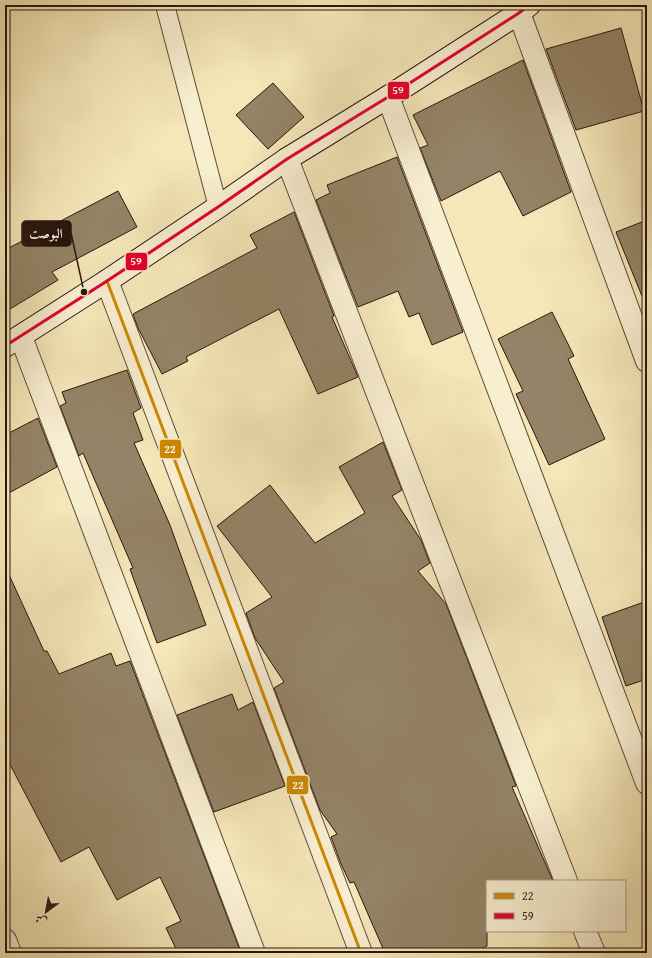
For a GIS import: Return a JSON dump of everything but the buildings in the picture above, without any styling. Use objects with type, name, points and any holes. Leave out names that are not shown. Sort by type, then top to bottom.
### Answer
[{"type":"street","points":[[254,953],[13,342],[108,281],[287,159],[388,97],[524,9],[647,361]]},
{"type":"street","points":[[388,97],[647,783]]},
{"type":"street","points":[[287,159],[566,880]]},
{"type":"street","points":[[108,281],[362,953]]},
{"type":"street","points":[[585,932],[594,953]]},
{"type":"street","points":[[5,940],[10,953]]},
{"type":"lane","points":[[165,5],[218,207]]},
{"type":"transit line","name":"59","points":[[5,346],[107,281],[287,159],[388,97],[519,13],[529,5]]},
{"type":"transit line","name":"22","points":[[107,281],[361,953]]},
{"type":"place","name":"البوصت","points":[[84,292]]}]
